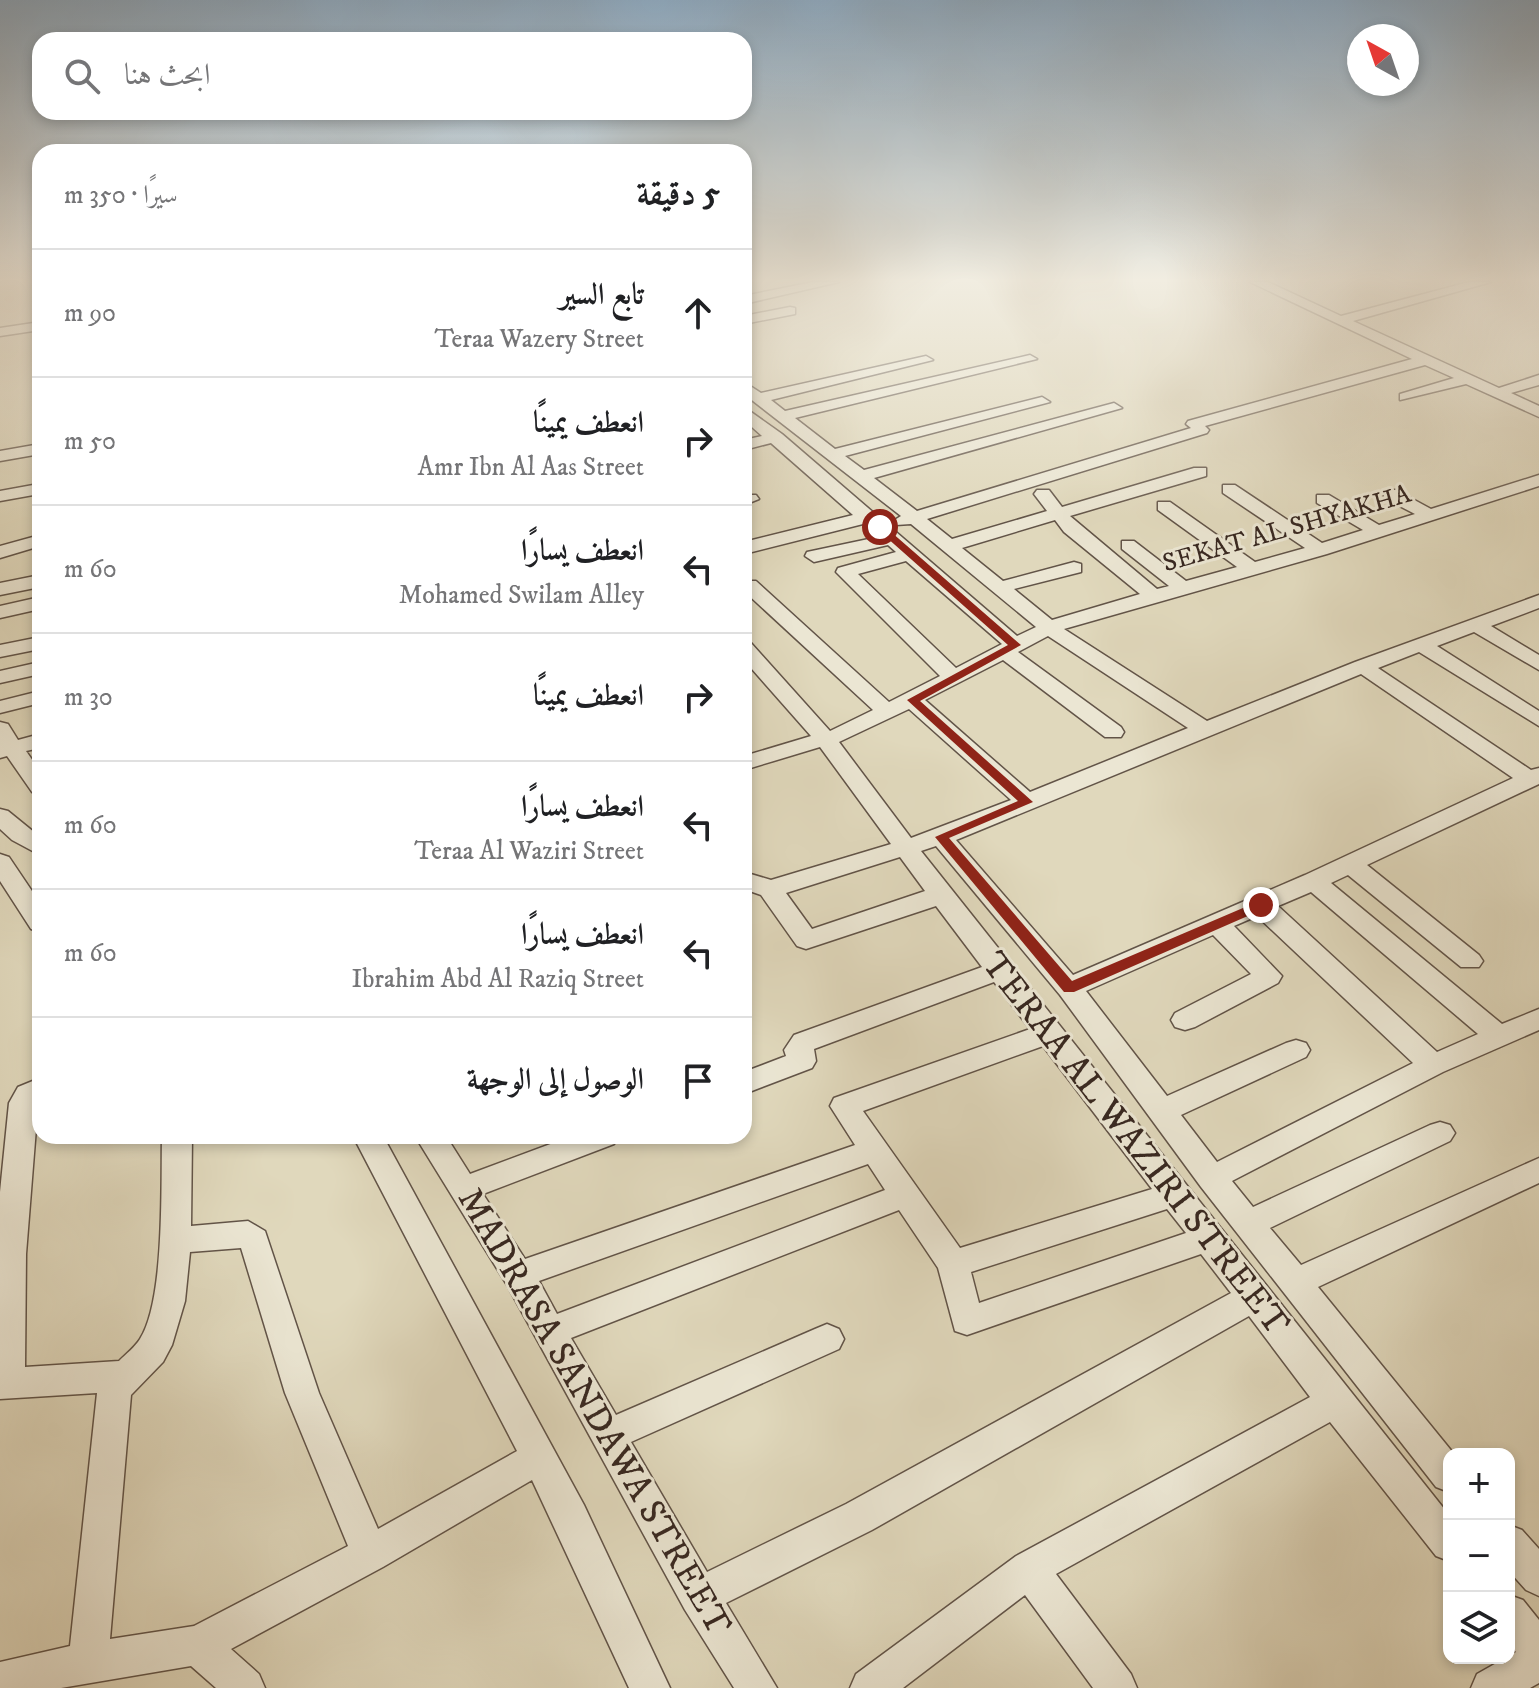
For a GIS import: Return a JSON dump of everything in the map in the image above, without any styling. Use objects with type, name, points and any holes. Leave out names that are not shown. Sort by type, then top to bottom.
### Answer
[{"type":"street","points":[[752,392],[922,361]]},
{"type":"street","points":[[784,416],[1022,361]]},
{"type":"street","points":[[1177,415],[1376,361]]},
{"type":"street","points":[[920,523],[1197,427],[1423,361]]},
{"type":"street","points":[[1428,361],[1539,412]]},
{"type":"street","points":[[1405,397],[1468,379]]},
{"type":"street","points":[[1497,393],[1539,380]]},
{"type":"street","points":[[752,393],[861,476],[1049,628],[1206,730]]},
{"type":"street","points":[[833,454],[1042,402]]},
{"type":"street","points":[[861,476],[1114,408]]},
{"type":"street","points":[[752,418],[910,554],[1010,648],[1113,732]]},
{"type":"street","points":[[752,443],[776,437]]},
{"type":"street","points":[[0,456],[32,450]]},
{"type":"street","points":[[752,547],[920,523],[1043,494],[1176,455]]},
{"type":"street","points":[[948,546],[1200,472]]},
{"type":"street","name":"SEKAT AL SHYAKHA","points":[[752,761],[826,740],[888,713],[1049,628],[1153,595],[1320,550],[1539,480]]},
{"type":"street","points":[[1515,487],[1539,499]]},
{"type":"street","points":[[1229,489],[1320,550]]},
{"type":"street","points":[[0,496],[32,490]]},
{"type":"street","points":[[1043,494],[1089,545],[1153,595]]},
{"type":"street","points":[[1390,494],[1430,515]]},
{"type":"street","points":[[1323,499],[1378,532]]},
{"type":"street","points":[[1164,506],[1251,568]]},
{"type":"street","points":[[814,556],[880,528]]},
{"type":"street","points":[[0,552],[32,542]]},
{"type":"street","points":[[1128,545],[1182,587]]},
{"type":"street","points":[[910,554],[845,570],[954,678]]},
{"type":"street","points":[[0,574],[32,568]]},
{"type":"street","points":[[1000,587],[1074,568]]},
{"type":"street","points":[[0,589],[32,583]]},
{"type":"street","points":[[752,588],[888,713]]},
{"type":"street","points":[[770,889],[941,837],[1362,666],[1539,601]]},
{"type":"street","points":[[0,612],[32,605]]},
{"type":"street","points":[[1475,624],[1539,664]]},
{"type":"street","points":[[1420,644],[1539,720]]},
{"type":"street","points":[[0,651],[32,645]]},
{"type":"street","name":"TERAA AL WAZIRI STREET","points":[[752,656],[826,740],[941,895],[1443,1536]]},
{"type":"street","points":[[1362,666],[1534,777]]},
{"type":"street","points":[[0,677],[32,670]]},
{"type":"street","points":[[0,707],[32,699]]},
{"type":"street","points":[[912,700],[1027,802]]},
{"type":"street","points":[[4,743],[32,741]]},
{"type":"street","points":[[4,743],[32,777]]},
{"type":"street","points":[[1069,988],[1314,881],[1534,777]]},
{"type":"street","points":[[0,816],[25,838]]},
{"type":"street","name":"TERAA AL WAZIRI STREET","points":[[941,837],[1069,988],[1212,1178],[1443,1468]]},
{"type":"street","points":[[0,862],[32,911]]},
{"type":"street","points":[[1350,864],[1470,961]]},
{"type":"street","points":[[1314,881],[1497,1035]]},
{"type":"street","points":[[752,883],[770,889],[806,940],[941,895]]},
{"type":"street","points":[[1261,905],[1433,1065]]},
{"type":"street","points":[[1185,1020],[1269,976],[1217,924]]},
{"type":"street","points":[[752,1080],[802,1061],[798,1050],[804,1042],[1000,970]]},
{"type":"street","points":[[1212,1178],[1433,1065],[1539,1019]]},
{"type":"street","points":[[1050,1033],[844,1106],[872,1151],[953,1264],[967,1321],[1209,1238]]},
{"type":"street","points":[[1162,1111],[1296,1050]]},
{"type":"street","points":[[32,1093],[23,1103],[10,1254],[4,1382],[123,1376]]},
{"type":"street","points":[[1248,1224],[1440,1133]]},
{"type":"street","points":[[88,1662],[114,1391],[123,1376],[155,1346],[167,1312],[177,1144]]},
{"type":"street","name":"MADRASA SANDAWA STREET","points":[[372,1144],[539,1457],[650,1688]]},
{"type":"street","name":"MADRASA SANDAWA STREET","points":[[435,1144],[518,1275],[699,1596],[757,1688]]},
{"type":"street","points":[[464,1189],[583,1144]]},
{"type":"street","points":[[518,1275],[872,1151]]},
{"type":"street","points":[[1295,1283],[1539,1170]]},
{"type":"street","points":[[953,1264],[1175,1194]]},
{"type":"street","points":[[550,1331],[905,1195]]},
{"type":"street","points":[[173,1241],[231,1234],[248,1234],[254,1240],[302,1393],[370,1554]]},
{"type":"street","points":[[699,1596],[859,1517],[1254,1297]]},
{"type":"street","points":[[609,1435],[827,1339]]},
{"type":"street","points":[[870,1688],[1029,1569],[1335,1401]]},
{"type":"street","points":[[0,1682],[88,1662],[198,1645],[370,1554],[539,1457]]},
{"type":"street","points":[[1515,1550],[1539,1577]]},
{"type":"street","points":[[1029,1569],[1117,1688]]},
{"type":"street","points":[[1515,1621],[1539,1650]]},
{"type":"street","points":[[198,1645],[245,1688]]},
{"type":"street","points":[[1491,1688],[1539,1661]]},
{"type":"route","points":[[880,527],[1015,645],[912,700],[1027,802],[941,837],[1069,988],[1261,905]]}]
